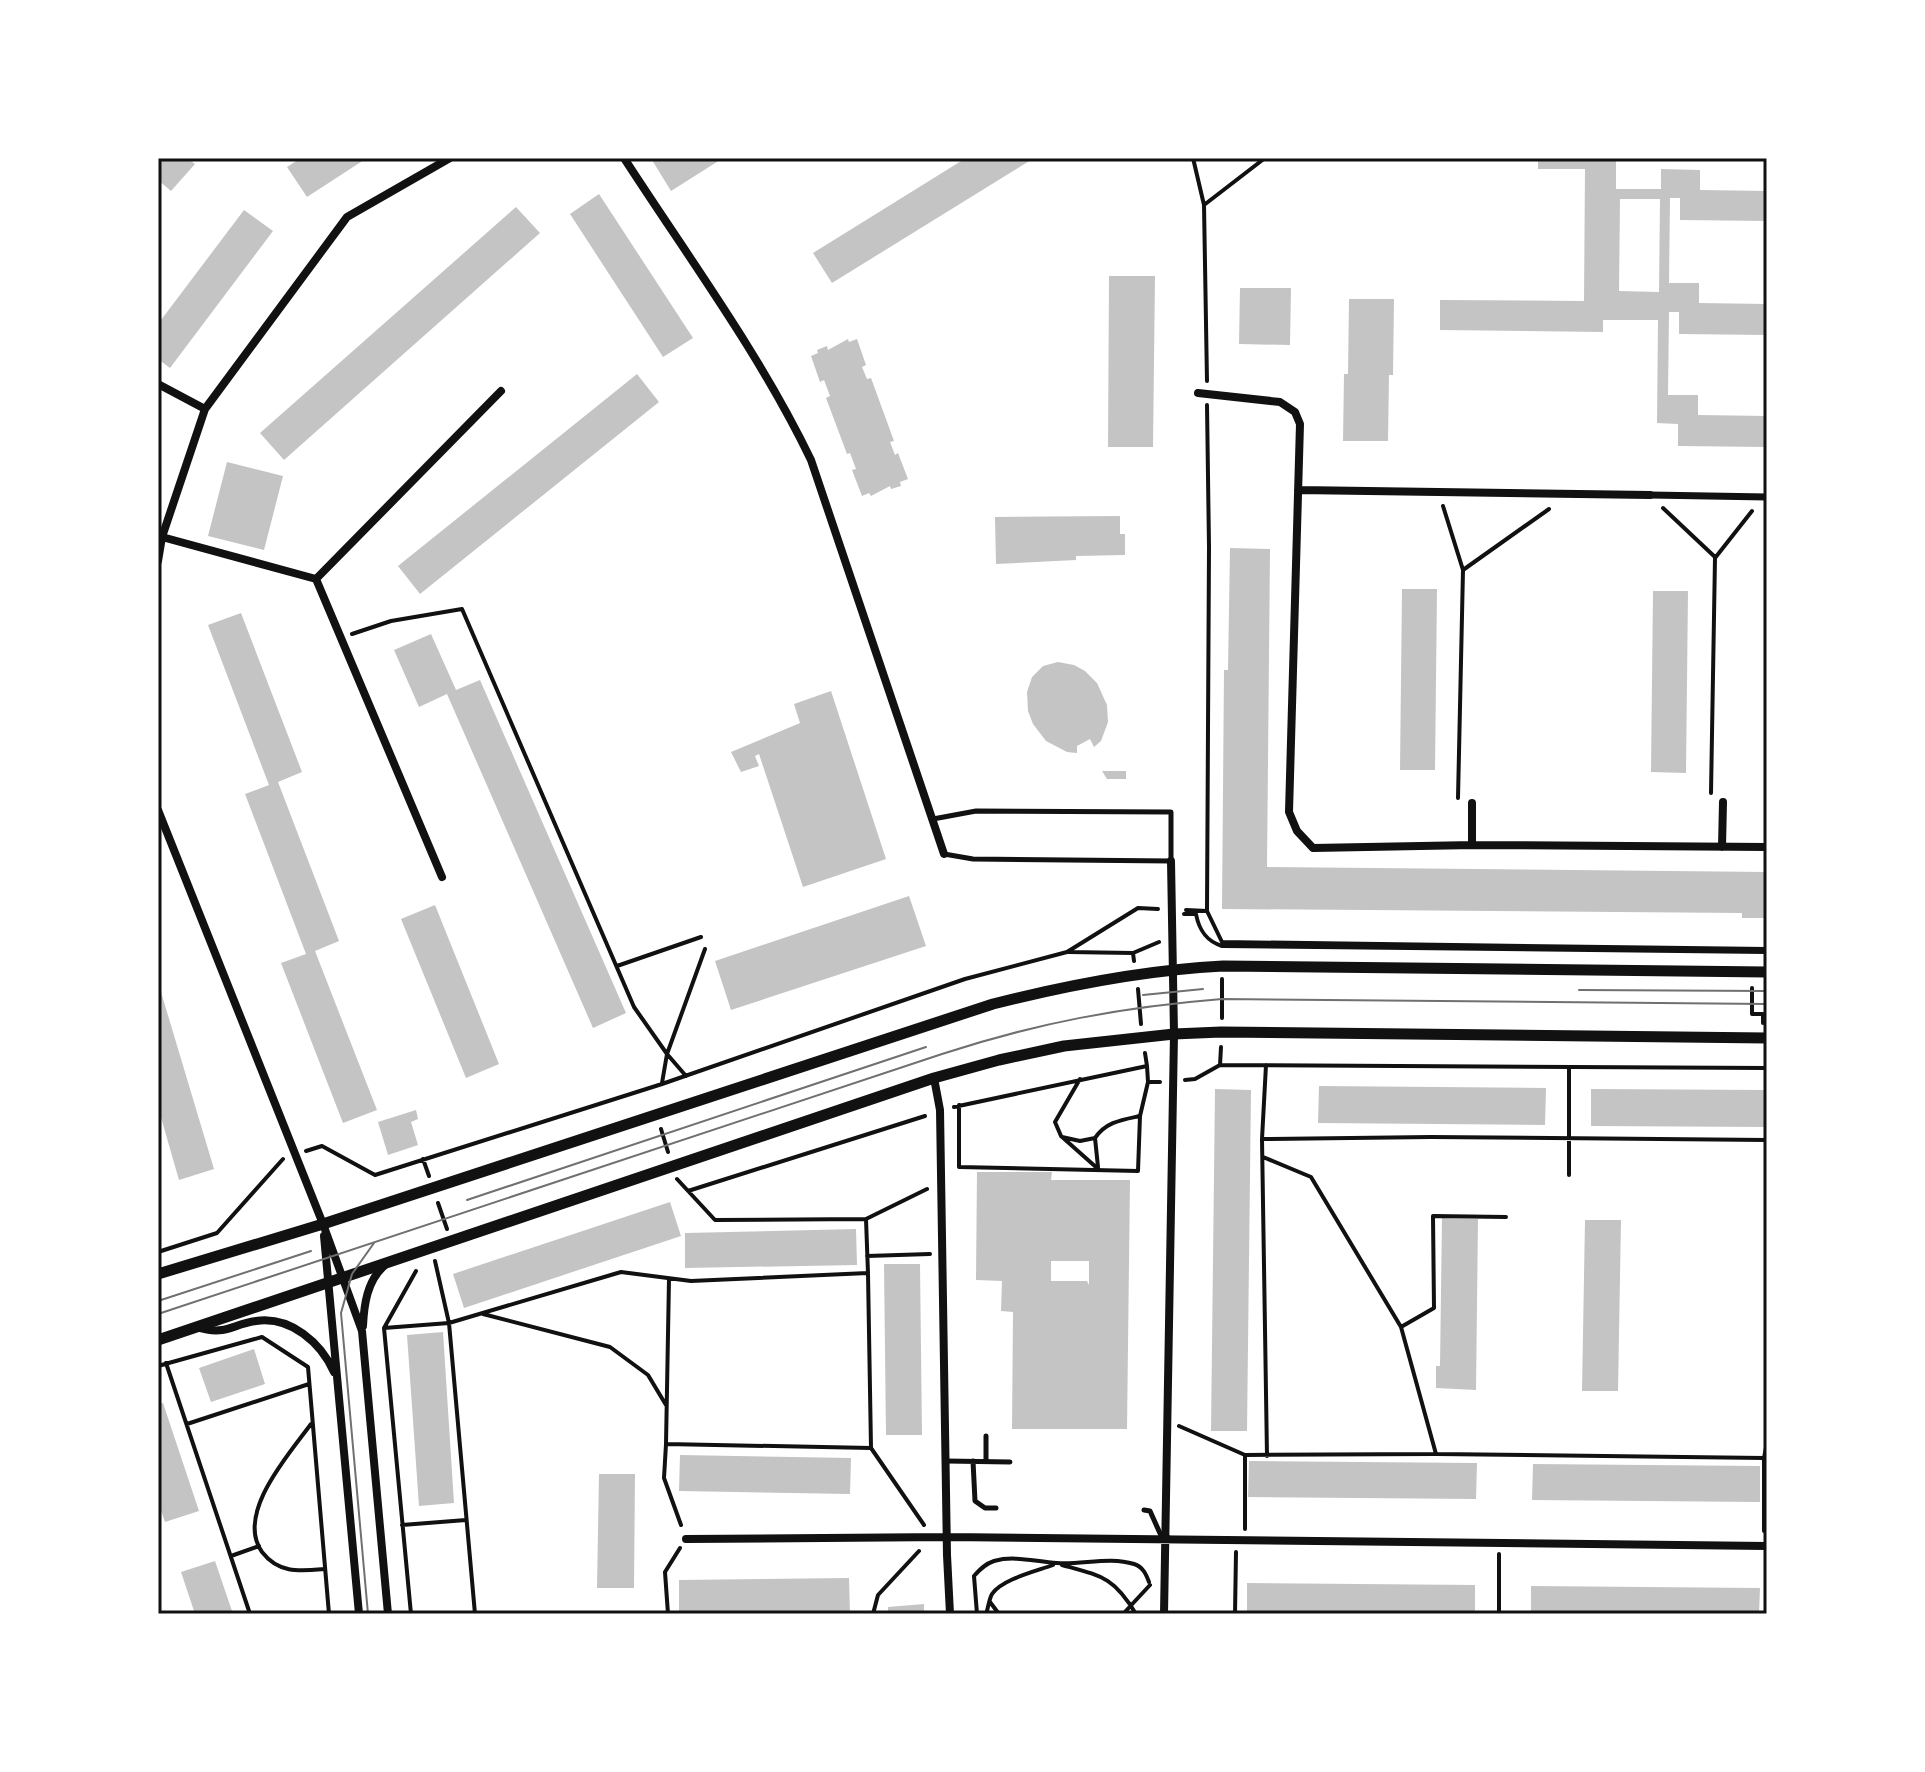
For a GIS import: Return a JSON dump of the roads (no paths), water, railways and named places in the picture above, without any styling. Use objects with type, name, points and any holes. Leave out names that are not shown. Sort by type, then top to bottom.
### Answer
[{"type":"street","points":[[158,561],[162,537],[205,409],[347,217],[450,158]]},
{"type":"street","points":[[624,158],[767,378],[811,460],[944,854]]},
{"type":"street","points":[[158,384],[205,409]]},
{"type":"street","points":[[316,579],[501,391]]},
{"type":"street","points":[[1202,393],[1280,402],[1295,412],[1300,424],[1289,812],[1297,831],[1313,848],[1472,845],[1767,847]]},
{"type":"street","points":[[1298,490],[1765,497]]},
{"type":"street","points":[[162,537],[316,579]]},
{"type":"street","points":[[316,579],[442,877]]},
{"type":"street","points":[[1722,847],[1723,802]]},
{"type":"street","points":[[1472,803],[1472,845]]},
{"type":"street","points":[[158,810],[323,1224],[363,1339]]},
{"type":"street","points":[[1164,1614],[1174,1034],[1171,861]]},
{"type":"street","points":[[158,1274],[323,1224],[993,1004],[1050,989],[1172,969],[1223,966],[1767,972]]},
{"type":"street","points":[[158,1340],[934,1078],[1064,1046],[1221,1032],[1767,1038]]},
{"type":"street","points":[[934,1078],[940,1110],[950,1614]]},
{"type":"street","points":[[323,1224],[359,1614]]},
{"type":"street","points":[[388,1614],[363,1339],[366,1298],[380,1270],[392,1260]]},
{"type":"street","points":[[195,1327],[215,1332],[258,1321],[286,1324],[300,1331],[320,1350],[333,1370],[338,1386]]},
{"type":"street","points":[[686,1539],[947,1537],[1766,1546]]},
{"type":"lane","points":[[932,819],[976,811],[1171,812],[1171,861],[973,859],[944,854]]},
{"type":"lane","points":[[986,1436],[986,1461]]},
{"type":"lane","points":[[946,1461],[1010,1462]]},
{"type":"lane","points":[[973,1461],[975,1501],[985,1508],[996,1508]]},
{"type":"lane","points":[[1144,1510],[1153,1515],[1164,1541]]},
{"type":"tram line","points":[[1143,995],[1203,989]]},
{"type":"tram line","points":[[1579,990],[1767,991]]},
{"type":"tram line","points":[[158,1314],[942,1054],[1012,1033],[1080,1018],[1222,999],[1767,1004]]},
{"type":"tram line","points":[[467,1200],[926,1047]]},
{"type":"tram line","points":[[368,1614],[341,1313],[352,1274],[374,1243]]},
{"type":"tram line","points":[[158,1301],[311,1251]]}]
